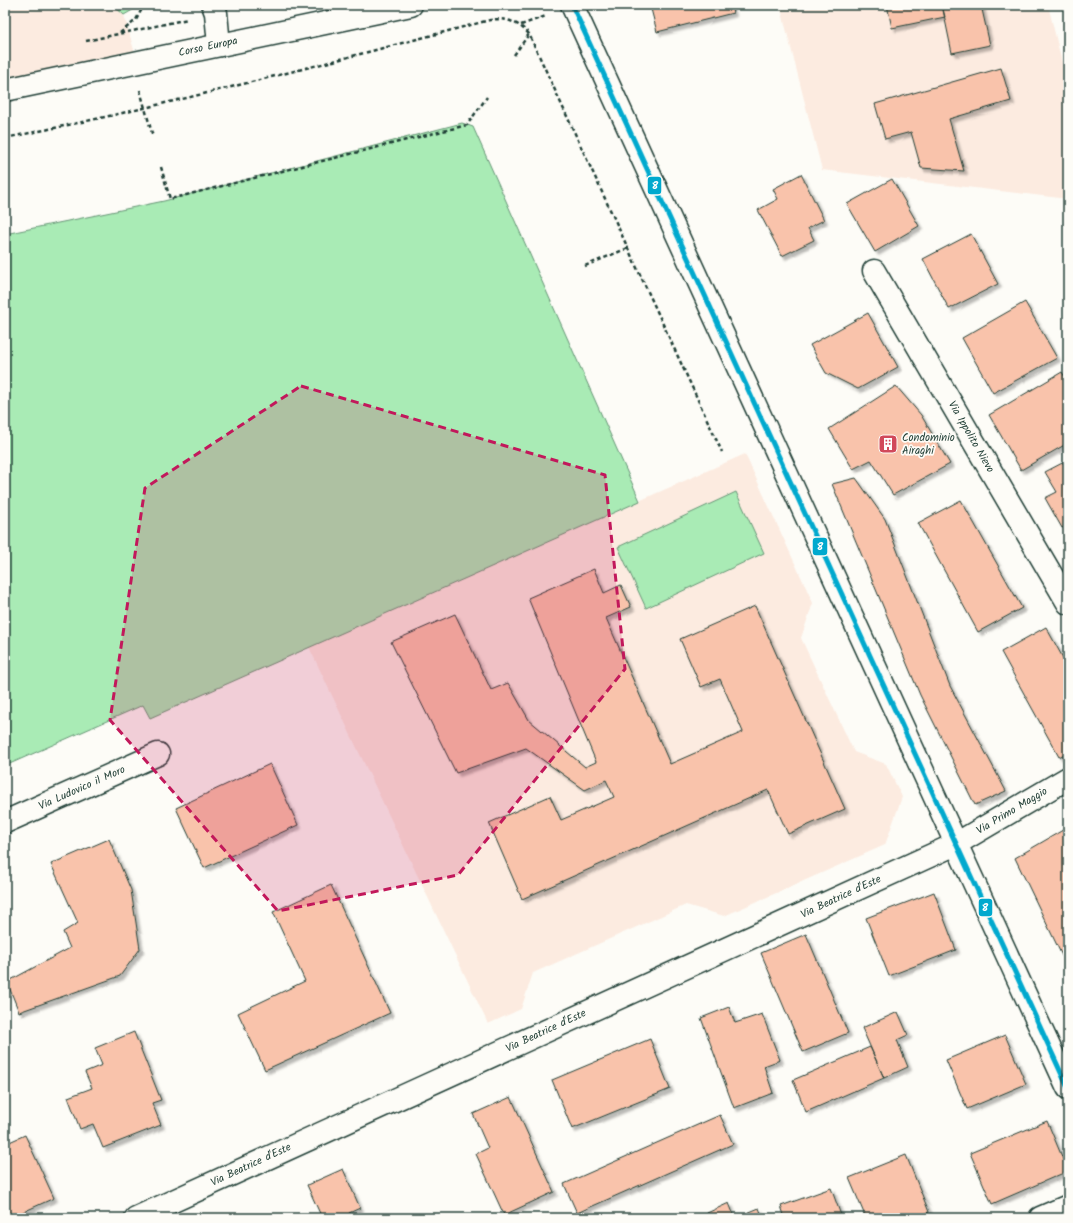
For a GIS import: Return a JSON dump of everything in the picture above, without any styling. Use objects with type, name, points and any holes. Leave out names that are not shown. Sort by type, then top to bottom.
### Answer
[{"type":"street","name":"Corso Europa","points":[[5,90],[411,5]]},
{"type":"street","points":[[572,5],[1068,1088]]},
{"type":"street","points":[[214,9],[220,45]]},
{"type":"street","name":"Via Ippolito Nievo","points":[[874,271],[1068,603]]},
{"type":"street","name":"Via Ludovico il Moro","points":[[5,822],[158,754]]},
{"type":"street","name":"Via Primo Maggio","points":[[956,844],[1068,778]]},
{"type":"street","name":"Via Beatrice d'Este","points":[[136,1218],[956,844]]},
{"type":"street","points":[[1040,1218],[1068,1206]]},
{"type":"path","points":[[144,5],[136,20],[119,34],[214,9]]},
{"type":"path","points":[[5,138],[145,108],[490,20],[509,20],[521,26],[529,34],[722,452]]},
{"type":"path","points":[[514,56],[529,34]]},
{"type":"path","points":[[138,86],[153,137]]},
{"type":"path","points":[[161,167],[170,199],[467,125],[487,97]]},
{"type":"path","points":[[585,266],[628,248]]},
{"type":"highlighted area","points":[[301,386],[605,475],[625,669],[458,875],[278,911],[110,720],[145,488]]},
{"type":"shaded area","points":[[5,5],[113,5],[124,15],[136,57],[5,87]]},
{"type":"shaded area","points":[[780,5],[1048,5],[1068,87],[1068,199],[822,170]]},
{"type":"shaded area","points":[[745,454],[813,603],[801,638],[854,752],[886,764],[902,797],[885,845],[724,916],[686,905],[533,973],[521,1009],[488,1024],[309,647]]},
{"type":"green space","points":[[113,5],[137,5],[136,8],[124,15]]},
{"type":"green space","points":[[462,123],[473,127],[640,501],[150,718],[143,705],[5,766],[5,234],[164,201]]},
{"type":"green space","points":[[736,492],[764,553],[646,608],[618,547]]},
{"type":"building","points":[[650,5],[731,5],[733,13],[657,32]]},
{"type":"building","points":[[887,5],[942,5],[945,17],[892,28]]},
{"type":"building","points":[[942,5],[981,5],[990,45],[952,53]]},
{"type":"building","points":[[1001,68],[1011,101],[949,119],[964,171],[921,168],[911,132],[885,139],[875,104]]},
{"type":"building","points":[[801,174],[824,220],[808,228],[814,240],[782,256],[758,210],[778,199],[773,189]]},
{"type":"building","points":[[892,179],[919,226],[875,252],[847,204]]},
{"type":"building","points":[[971,234],[998,284],[949,309],[923,259]]},
{"type":"building","points":[[1025,302],[1057,358],[993,393],[962,338]]},
{"type":"building","points":[[868,313],[898,367],[858,389],[826,373],[810,345]]},
{"type":"building","points":[[1062,372],[1068,382],[1068,443],[1021,470],[989,415]]},
{"type":"building","name":"Condominio Airaghi","points":[[896,386],[921,415],[950,464],[893,495],[871,460],[853,469],[829,429]]},
{"type":"building","points":[[1068,460],[1068,525],[1062,528],[1045,498],[1057,492],[1045,472]]},
{"type":"building","points":[[856,478],[885,519],[950,686],[1006,791],[975,805],[920,695],[832,484]]},
{"type":"building","points":[[961,500],[1022,608],[978,632],[918,523]]},
{"type":"building","points":[[594,569],[604,593],[621,585],[631,607],[606,618],[670,764],[743,732],[720,679],[701,687],[680,639],[755,606],[845,809],[788,834],[768,790],[522,899],[489,823],[550,796],[561,820],[614,797],[606,780],[585,790],[526,748],[456,773],[391,642],[455,614],[491,690],[508,683],[529,720],[585,767],[596,762],[528,598]]},
{"type":"building","points":[[1046,627],[1068,667],[1068,752],[1059,757],[1001,652]]},
{"type":"building","points":[[270,764],[298,825],[204,868],[176,808]]},
{"type":"building","points":[[1068,827],[1068,962],[1066,964],[1015,858]]},
{"type":"building","points":[[109,839],[131,890],[140,949],[120,976],[19,1012],[7,982],[70,948],[63,932],[78,923],[51,864]]},
{"type":"building","points":[[331,885],[390,1013],[265,1070],[238,1013],[305,981],[273,912]]},
{"type":"building","points":[[934,892],[956,950],[889,976],[866,918]]},
{"type":"building","points":[[806,934],[848,1033],[803,1052],[761,953]]},
{"type":"building","points":[[729,1007],[735,1023],[762,1014],[780,1060],[764,1066],[773,1093],[734,1108],[701,1018]]},
{"type":"building","points":[[898,1012],[908,1035],[897,1040],[908,1067],[884,1078],[862,1028]]},
{"type":"building","points":[[134,1032],[161,1100],[152,1103],[161,1125],[103,1148],[93,1124],[80,1129],[68,1097],[92,1088],[85,1072],[102,1065],[95,1048]]},
{"type":"building","points":[[1005,1035],[1026,1084],[967,1109],[946,1060]]},
{"type":"building","points":[[650,1039],[670,1089],[572,1129],[552,1080]]},
{"type":"building","points":[[870,1047],[884,1078],[806,1112],[793,1080]]},
{"type":"building","points":[[511,1097],[554,1192],[504,1215],[476,1154],[488,1148],[473,1114]]},
{"type":"building","points":[[720,1115],[733,1144],[577,1213],[564,1184]]},
{"type":"building","points":[[1047,1121],[1068,1171],[992,1204],[970,1153]]},
{"type":"building","points":[[25,1135],[54,1198],[10,1218],[5,1218],[5,1144]]},
{"type":"building","points":[[906,1155],[929,1212],[915,1218],[866,1218],[849,1178]]},
{"type":"building","points":[[343,1169],[360,1208],[349,1213],[351,1218],[322,1218],[307,1185]]},
{"type":"building","points":[[831,1188],[842,1218],[785,1218],[781,1206]]},
{"type":"building","points":[[729,1203],[735,1218],[709,1218],[707,1213]]},
{"type":"building","points":[[759,1208],[763,1218],[735,1218]]},
{"type":"transit line","name":"8","points":[[572,5],[1068,1088]]},
{"type":"place","name":"Condominio Airaghi","points":[[888,444]]}]
